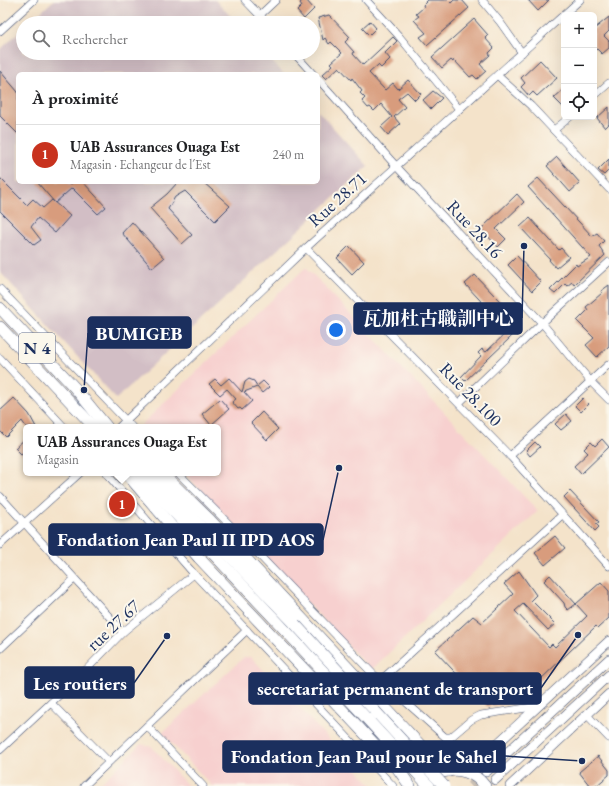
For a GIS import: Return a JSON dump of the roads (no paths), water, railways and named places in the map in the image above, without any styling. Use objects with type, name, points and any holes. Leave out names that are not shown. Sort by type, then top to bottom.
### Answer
[{"type":"highway","name":"N 4","points":[[0,308],[75,388],[105,424]]},
{"type":"highway","name":"N 4","points":[[0,327],[91,424]]},
{"type":"highway","points":[[74,406],[88,424]]},
{"type":"highway","points":[[129,476],[199,558],[398,769],[410,786]]},
{"type":"highway","points":[[140,476],[430,786]]},
{"type":"highway","points":[[153,476],[295,624],[444,786]]},
{"type":"highway","points":[[165,476],[210,520],[437,763],[442,767],[462,771],[475,776],[485,786]]},
{"type":"highway","points":[[425,786],[433,778],[452,770]]},
{"type":"main road","points":[[452,770],[468,767],[476,762],[540,706],[609,642]]},
{"type":"main road","points":[[486,772],[609,659]]},
{"type":"main road","points":[[495,780],[609,676]]},
{"type":"main road","points":[[510,786],[609,694]]},
{"type":"street","points":[[16,16],[34,0]]},
{"type":"street","points":[[245,0],[260,15],[276,0]]},
{"type":"street","points":[[366,0],[398,35],[459,109]]},
{"type":"street","points":[[482,0],[522,53]]},
{"type":"street","name":"Rue 28.71","points":[[122,424],[306,248],[580,0]]},
{"type":"street","points":[[0,31],[16,16]]},
{"type":"street","points":[[300,60],[311,72]]},
{"type":"street","points":[[497,75],[531,106],[609,189]]},
{"type":"street","name":"Rue 28.16","points":[[320,81],[396,166],[542,323],[591,382],[609,400]]},
{"type":"street","points":[[597,93],[609,82]]},
{"type":"street","points":[[554,130],[566,120]]},
{"type":"street","name":"Rue 28.100","points":[[306,248],[510,456],[609,566]]},
{"type":"street","points":[[459,403],[542,323],[609,262]]},
{"type":"street","points":[[0,289],[129,424]]},
{"type":"street","points":[[0,358],[61,424]]},
{"type":"street","points":[[510,456],[609,364]]},
{"type":"street","points":[[0,545],[77,476]]},
{"type":"street","points":[[109,476],[194,574],[393,786]]},
{"type":"street","points":[[181,476],[238,533],[374,675],[445,737],[451,737],[471,720],[481,715],[540,706]]},
{"type":"street","points":[[0,496],[123,632]]},
{"type":"street","points":[[381,680],[562,515]]},
{"type":"street","name":"rue 27.67","points":[[0,750],[103,654],[123,632],[194,574]]},
{"type":"street","points":[[0,649],[74,579]]},
{"type":"street","points":[[84,786],[108,761],[147,726],[247,630]]},
{"type":"street","points":[[51,703],[108,761]]},
{"type":"street","points":[[586,715],[609,738]]},
{"type":"street","points":[[147,726],[203,786]]},
{"type":"tunnel","points":[[471,786],[482,776]]},
{"type":"place","name":"瓦加杜古職訓中心","points":[[524,246]]},
{"type":"place","name":"BUMIGEB","points":[[84,390]]},
{"type":"place","name":"Fondation Jean Paul II IPD AOS","points":[[339,468]]},
{"type":"place","name":"UAB Assurances Ouaga Est","points":[[122,504]]},
{"type":"place","name":"secretariat permanent de transport","points":[[578,635]]},
{"type":"place","name":"Les routiers","points":[[167,636]]},
{"type":"place","name":"Fondation Jean Paul pour le Sahel","points":[[582,761]]}]
